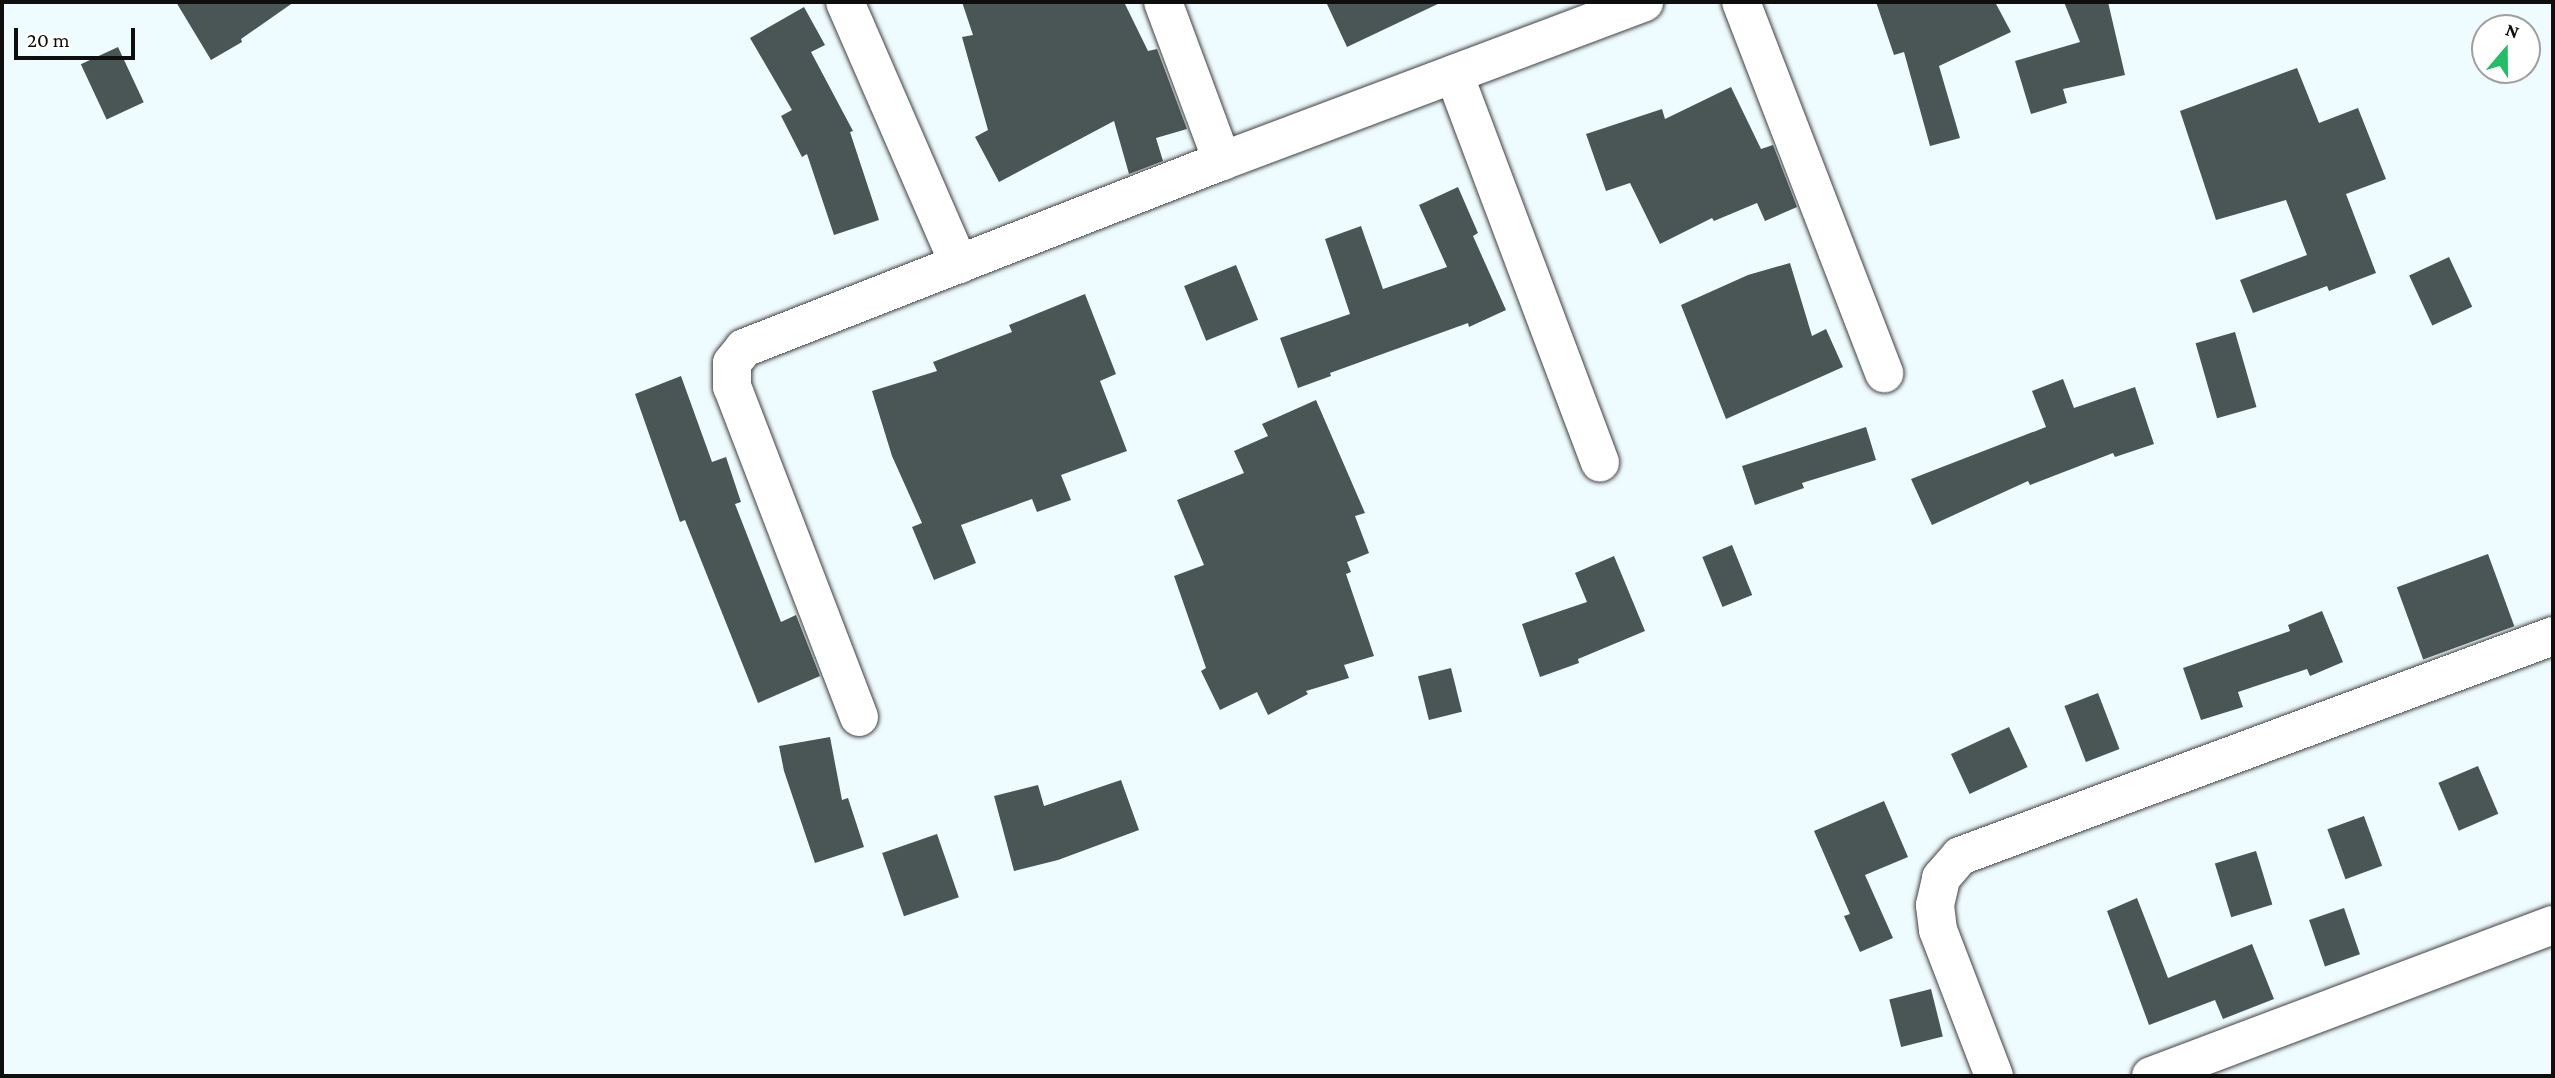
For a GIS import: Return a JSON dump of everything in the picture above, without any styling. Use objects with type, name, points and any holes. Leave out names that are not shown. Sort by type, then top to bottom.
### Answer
[{"type":"street","points":[[845,2],[959,264]]},
{"type":"street","points":[[1163,2],[1222,161]]},
{"type":"street","points":[[859,717],[732,387],[732,362],[744,348],[1222,161],[1644,2]]},
{"type":"street","points":[[1741,2],[1884,373]]},
{"type":"street","points":[[1454,74],[1600,462]]},
{"type":"street","points":[[1994,1076],[1938,930],[1935,905],[1941,878],[1960,856],[2553,636]]},
{"type":"street","points":[[2151,1076],[2553,925]]},
{"type":"building","points":[[176,2],[294,2],[241,39],[242,42],[211,60]]},
{"type":"building","points":[[962,2],[1124,2],[1148,51],[1157,49],[1187,129],[1156,138],[1163,161],[1129,174],[1114,121],[999,182],[975,137],[988,130],[962,37],[973,35]]},
{"type":"building","points":[[1326,2],[1442,2],[1347,47]]},
{"type":"building","points":[[1876,2],[1995,2],[2011,32],[1939,66],[1960,138],[1930,146],[1904,52],[1894,55]]},
{"type":"building","points":[[2064,2],[2108,2],[2125,75],[2063,89],[2067,103],[2031,114],[2015,61],[2080,42]]},
{"type":"building","points":[[804,7],[825,45],[811,52],[853,131],[850,132],[879,220],[834,235],[807,154],[802,157],[781,116],[792,110],[750,38]]},
{"type":"building","points":[[118,47],[144,102],[107,120],[81,64]]},
{"type":"building","points":[[2297,68],[2319,123],[2358,108],[2386,179],[2346,194],[2376,273],[2329,291],[2327,286],[2253,313],[2240,280],[2307,255],[2286,200],[2216,220],[2180,111]]},
{"type":"building","points":[[1731,87],[1761,149],[1773,145],[1797,207],[1765,221],[1757,203],[1714,221],[1712,218],[1660,244],[1630,183],[1606,191],[1586,134],[1662,109],[1665,119]]},
{"type":"building","points":[[1458,187],[1478,233],[1473,236],[1506,310],[1469,327],[1468,323],[1330,373],[1331,376],[1298,388],[1280,338],[1350,314],[1325,239],[1361,226],[1383,289],[1447,267],[1419,205]]},
{"type":"building","points":[[2449,257],[2472,307],[2432,325],[2409,276]]},
{"type":"building","points":[[1790,263],[1812,336],[1826,329],[1843,367],[1726,419],[1681,305],[1748,275]]},
{"type":"building","points":[[1236,265],[1258,320],[1206,341],[1184,286]]},
{"type":"building","points":[[1085,294],[1116,374],[1100,381],[1127,451],[1061,475],[1071,500],[1037,512],[1032,499],[961,525],[976,563],[934,580],[912,527],[922,523],[892,456],[872,391],[937,371],[933,362],[1012,332],[1009,325]]},
{"type":"building","points":[[2235,332],[2256,407],[2217,418],[2196,343]]},
{"type":"building","points":[[681,376],[712,462],[726,457],[741,502],[735,504],[781,622],[796,615],[820,676],[758,703],[685,520],[680,522],[635,394]]},
{"type":"building","points":[[2063,379],[2074,408],[2135,387],[2154,444],[2115,457],[2113,453],[2030,485],[2028,481],[1932,525],[1911,479],[2046,427],[2032,391]]},
{"type":"building","points":[[1316,400],[1365,513],[1355,516],[1369,553],[1347,562],[1351,572],[1346,574],[1374,656],[1344,665],[1349,678],[1306,691],[1308,694],[1268,715],[1257,692],[1220,710],[1201,671],[1206,668],[1174,576],[1204,565],[1177,500],[1244,473],[1234,451],[1268,436],[1262,424]]},
{"type":"building","points":[[1866,427],[1876,460],[1802,483],[1804,488],[1755,505],[1742,466]]},
{"type":"building","points":[[1732,545],[1752,595],[1723,607],[1702,557]]},
{"type":"building","points":[[2488,554],[2514,626],[2423,660],[2397,587]]},
{"type":"building","points":[[1614,556],[1645,631],[1578,659],[1579,663],[1540,677],[1522,624],[1587,602],[1575,573]]},
{"type":"building","points":[[2322,611],[2343,662],[2310,676],[2307,669],[2238,692],[2243,707],[2201,720],[2183,668],[2290,631],[2288,625]]},
{"type":"building","points":[[1451,668],[1462,712],[1429,720],[1418,676]]},
{"type":"building","points":[[2098,693],[2120,749],[2086,762],[2064,706]]},
{"type":"building","points":[[2009,727],[2028,767],[1970,794],[1951,754]]},
{"type":"building","points":[[830,737],[842,800],[848,798],[864,847],[815,863],[784,771],[779,746]]},
{"type":"building","points":[[2478,766],[2498,814],[2459,831],[2438,783]]},
{"type":"building","points":[[1121,780],[1139,830],[1058,860],[1014,871],[994,796],[1038,785],[1044,806]]},
{"type":"building","points":[[1884,801],[1908,857],[1865,875],[1893,938],[1860,952],[1844,916],[1850,914],[1814,831]]},
{"type":"building","points":[[2364,816],[2382,866],[2345,879],[2327,829]]},
{"type":"building","points":[[937,834],[959,897],[904,916],[882,853]]},
{"type":"building","points":[[2256,851],[2272,905],[2231,917],[2215,864]]},
{"type":"building","points":[[2137,898],[2168,978],[2252,944],[2274,999],[2223,1019],[2215,1000],[2149,1025],[2107,911]]},
{"type":"building","points":[[2344,908],[2360,954],[2325,966],[2309,920]]},
{"type":"building","points":[[1931,989],[1943,1037],[1901,1047],[1889,999]]}]
